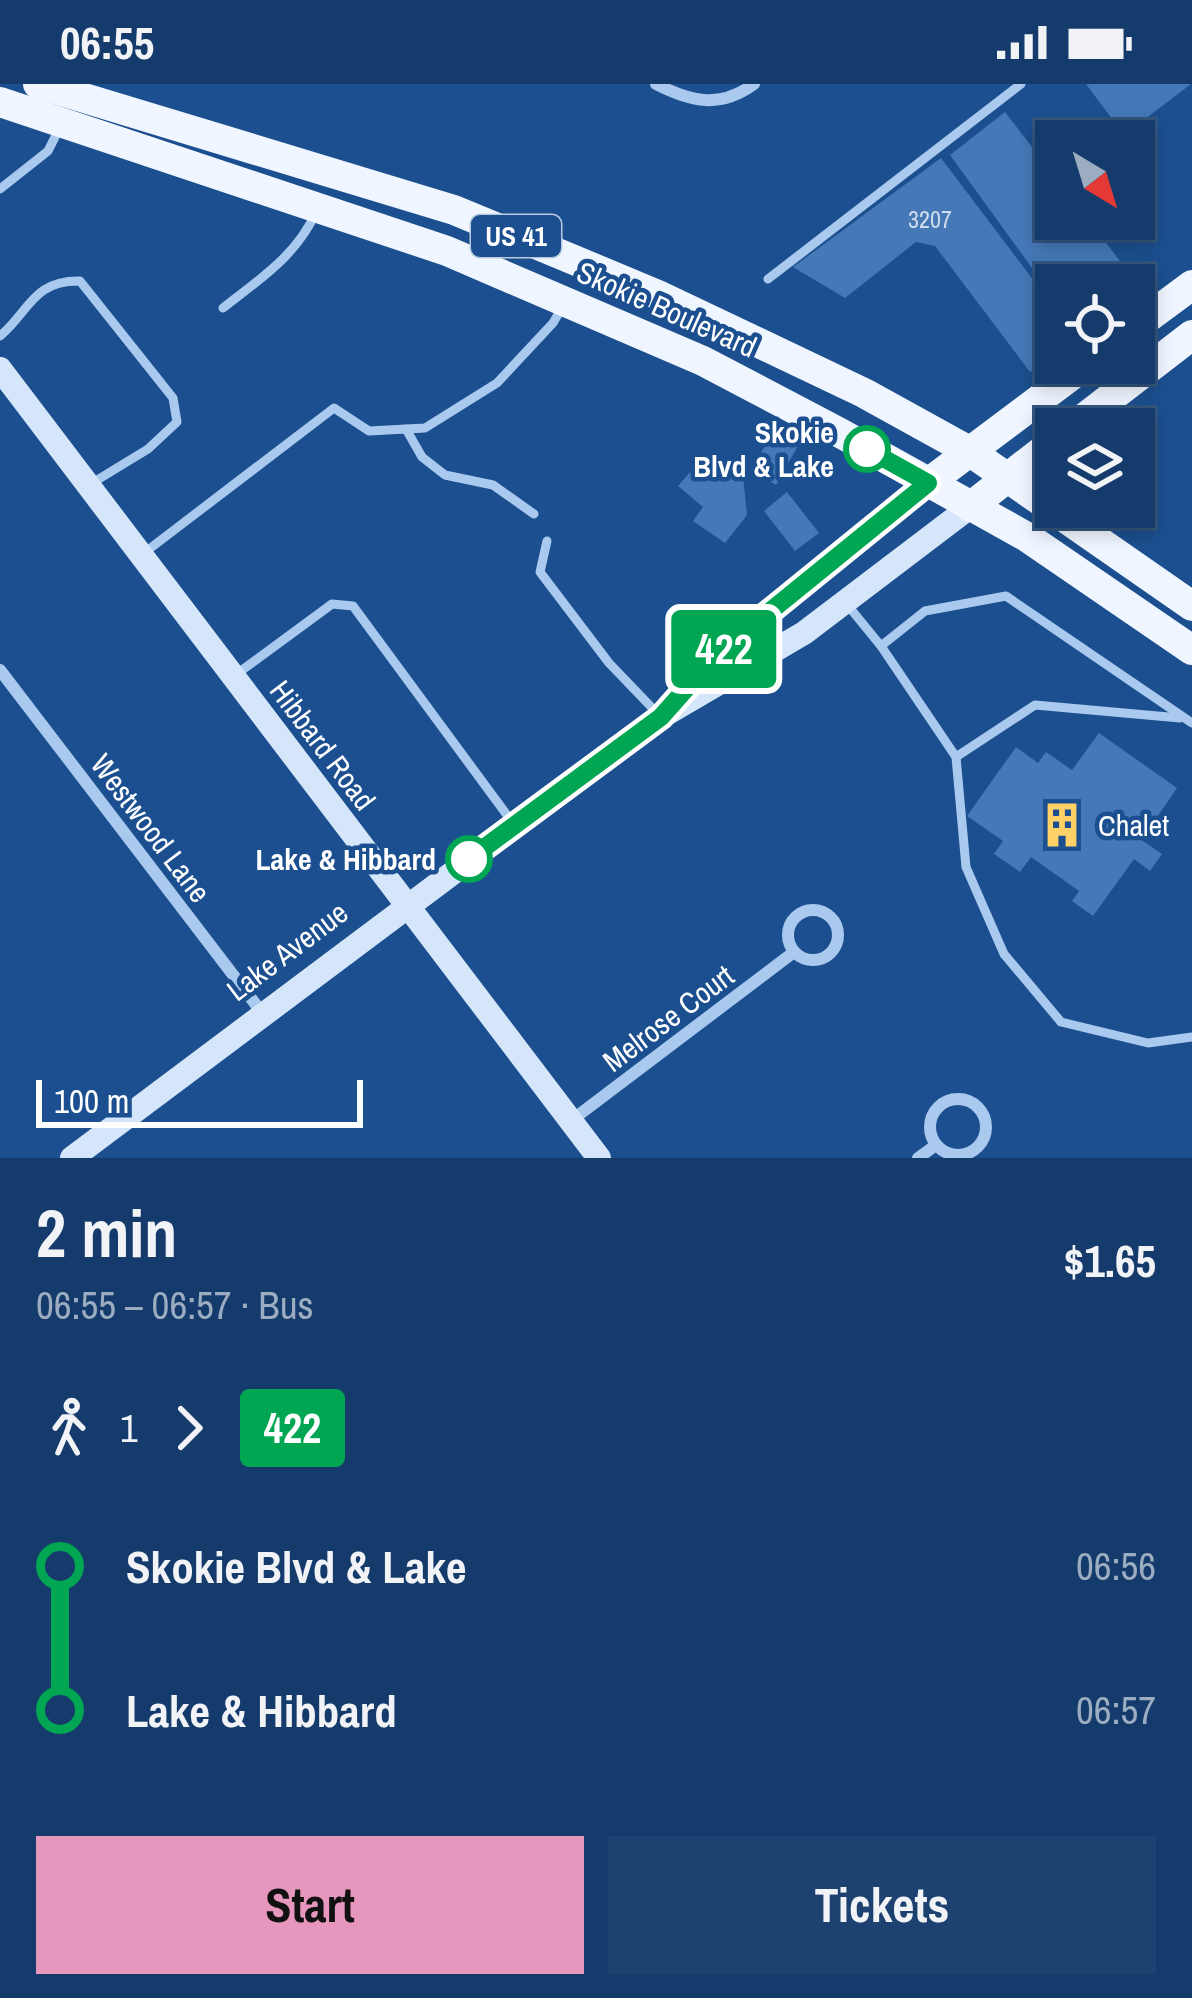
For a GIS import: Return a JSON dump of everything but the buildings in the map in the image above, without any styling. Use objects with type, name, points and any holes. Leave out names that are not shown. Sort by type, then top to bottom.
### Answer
[{"type":"main road","name":"Skokie Boulevard","points":[[38,84],[454,210],[677,303],[865,393],[970,451],[1192,606]]},
{"type":"main road","name":"Skokie Boulevard","points":[[0,102],[447,250],[703,361],[1027,538],[1192,650]]},
{"type":"main road","points":[[1155,312],[1192,285]]},
{"type":"main road","points":[[1097,408],[1192,335]]},
{"type":"main road","name":"Hibbard Road","points":[[0,368],[598,1158]]},
{"type":"main road","name":"Lake Avenue","points":[[661,717],[715,656],[928,483],[1060,384]]},
{"type":"main road","name":"Lake Avenue","points":[[72,1158],[661,717],[804,633],[1035,456]]},
{"type":"street","points":[[656,84],[676,95],[710,103],[754,84]]},
{"type":"street","name":"Westwood Lane","points":[[0,670],[263,1014]]},
{"type":"street","name":"Melrose Court","points":[[812,909],[833,919],[839,935],[833,951],[818,960],[794,952],[788,929],[796,915],[812,909]]},
{"type":"street","name":"Melrose Court","points":[[571,1121],[794,952]]},
{"type":"street","points":[[963,1099],[980,1108],[987,1126],[976,1149],[959,1156],[936,1145],[931,1117],[944,1102],[963,1099]]},
{"type":"street","points":[[918,1158],[936,1145]]},
{"type":"lane","points":[[768,279],[1021,84]]},
{"type":"lane","points":[[0,189],[48,151],[62,122]]},
{"type":"lane","points":[[223,308],[286,258],[308,232],[318,207]]},
{"type":"lane","points":[[0,336],[41,292],[63,281],[80,281],[173,398],[177,422],[148,449],[88,485]]},
{"type":"lane","points":[[142,555],[334,408],[369,431],[425,428],[496,383],[553,323],[566,302]]},
{"type":"lane","points":[[406,429],[422,457],[446,475],[493,485],[534,514]]},
{"type":"lane","points":[[547,541],[540,572],[609,663],[661,717]]},
{"type":"lane","points":[[880,646],[925,611],[1006,596],[1190,718]]},
{"type":"lane","points":[[845,602],[956,757],[966,867],[1004,954],[1061,1022],[1148,1043],[1192,1037]]},
{"type":"lane","points":[[233,676],[332,604],[352,606],[514,826]]},
{"type":"lane","points":[[956,757],[1035,705],[1190,718]]},
{"type":"bus line","name":"422","points":[[469,859],[661,717],[715,656],[928,483],[867,449]]},
{"type":"place","name":"Skokie Blvd & Lake","points":[[867,449]]},
{"type":"place","name":"Chalet","points":[[1062,825]]},
{"type":"place","name":"Lake & Hibbard","points":[[469,859]]}]
